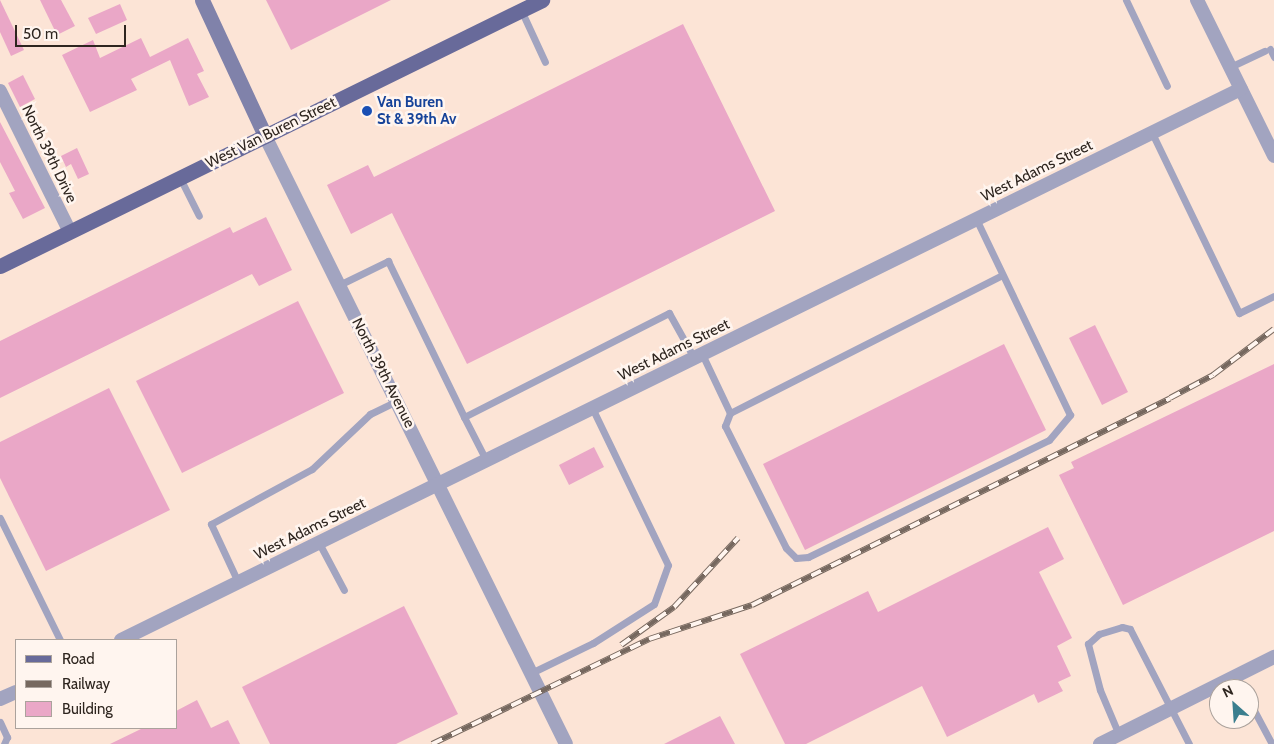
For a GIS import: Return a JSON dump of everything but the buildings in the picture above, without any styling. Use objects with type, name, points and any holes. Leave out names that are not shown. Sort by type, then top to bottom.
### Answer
[{"type":"main road","name":"West Van Buren Street","points":[[0,266],[542,0]]},
{"type":"street","name":"North 39th Avenue","points":[[202,0],[265,136],[566,744]]},
{"type":"street","points":[[1197,0],[1274,156]]},
{"type":"street","name":"West Adams Street","points":[[122,639],[1241,89]]},
{"type":"street","name":"North 39th Drive","points":[[0,91],[70,232]]},
{"type":"street","points":[[1100,744],[1274,657]]},
{"type":"street","points":[[0,700],[15,692]]},
{"type":"lane","points":[[1126,0],[1167,86]]},
{"type":"lane","points":[[521,10],[545,62]]},
{"type":"lane","points":[[1230,68],[1267,50],[1274,57]]},
{"type":"lane","points":[[1152,133],[1238,313],[1274,296]]},
{"type":"lane","points":[[180,178],[198,216]]},
{"type":"lane","points":[[976,220],[1070,415],[1049,440],[802,558],[796,558],[786,548],[725,426],[730,413],[1002,275]]},
{"type":"lane","points":[[339,285],[388,261],[486,460]]},
{"type":"lane","points":[[464,417],[669,313],[698,356],[730,413]]},
{"type":"lane","points":[[238,582],[211,524],[312,469],[370,414],[396,401]]},
{"type":"lane","points":[[531,672],[592,643],[654,604],[668,565],[592,408]]},
{"type":"lane","points":[[0,518],[60,639]]},
{"type":"lane","points":[[319,543],[344,590]]},
{"type":"lane","points":[[1119,735],[1100,690],[1088,644],[1099,634],[1122,627],[1130,629],[1189,744]]},
{"type":"lane","points":[[1259,719],[1272,744]]},
{"type":"lane","points":[[0,722],[6,738],[4,744]]},
{"type":"railway","points":[[432,744],[649,639],[752,605],[1170,398],[1213,375],[1274,329]]},
{"type":"railway","points":[[621,645],[674,607],[738,538]]},
{"type":"place","name":"Van Buren St & 39th Av","points":[[367,111]]}]
